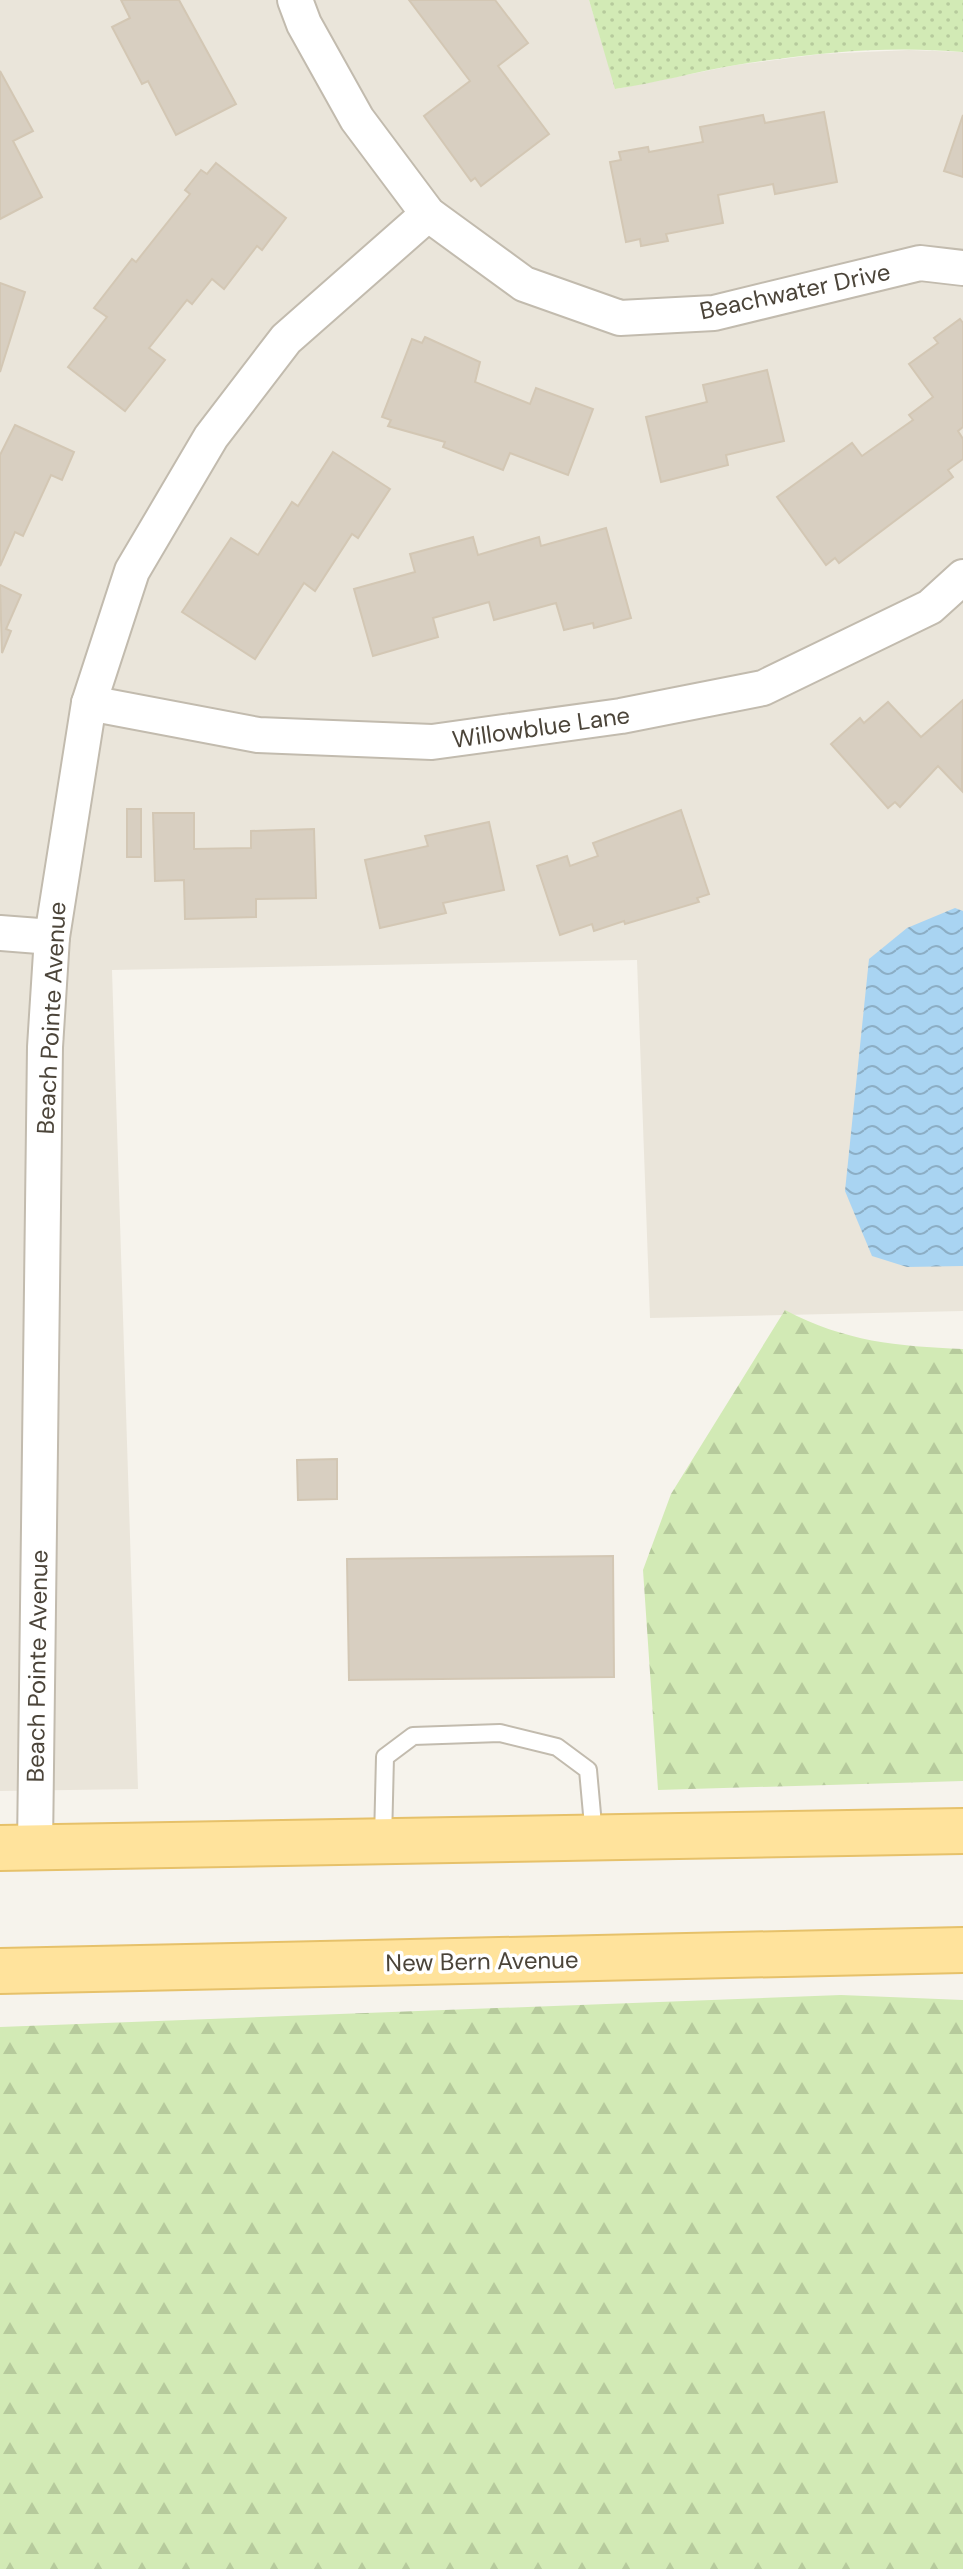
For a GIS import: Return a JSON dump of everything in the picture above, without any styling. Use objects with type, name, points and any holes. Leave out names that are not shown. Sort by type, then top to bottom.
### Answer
[{"type":"main road","points":[[17,1847],[963,1831]]},
{"type":"main road","name":"New Bern Avenue","points":[[0,1971],[963,1950]]},
{"type":"street","name":"Beachwater Drive","points":[[295,0],[304,24],[357,119],[428,214],[524,284],[620,318],[714,313],[920,263],[963,268]]},
{"type":"street","name":"Beach Pointe Avenue","points":[[17,1847],[45,1047],[52,937],[89,703],[132,571],[211,437],[286,339],[428,214]]},
{"type":"street","name":"Willowblue Lane","points":[[89,703],[258,735],[432,742],[621,716],[763,688],[930,607],[963,577]]},
{"type":"street","points":[[0,933],[52,937]]},
{"type":"lane","points":[[383,1841],[385,1757],[413,1736],[500,1733],[557,1747],[588,1770],[594,1837]]},
{"type":"shaded area","points":[[0,0],[589,0],[616,89],[736,65],[821,54],[909,50],[963,52],[963,1311],[650,1318],[637,960],[112,970],[138,1789],[0,1791]]},
{"type":"green space","points":[[589,0],[963,0],[963,52],[906,49],[821,54],[736,65],[615,89]]},
{"type":"green space","points":[[785,1310],[850,1336],[963,1349],[963,1781],[658,1790],[643,1570],[671,1494]]},
{"type":"green space","points":[[841,1995],[963,2000],[963,2569],[0,2569],[0,2027]]},
{"type":"water","points":[[955,908],[963,911],[963,1266],[907,1267],[872,1256],[845,1191],[869,959],[907,928]]},
{"type":"building","points":[[121,0],[179,0],[236,104],[176,135],[148,81],[142,84],[112,27],[130,18]]},
{"type":"building","points":[[409,0],[495,0],[528,43],[498,66],[549,134],[481,186],[475,178],[471,181],[424,116],[470,81]]},
{"type":"building","points":[[0,71],[33,131],[13,141],[42,197],[0,219]]},
{"type":"building","points":[[824,112],[837,182],[775,194],[773,184],[718,195],[723,223],[666,234],[668,241],[641,246],[640,239],[626,242],[610,162],[621,160],[619,152],[648,147],[649,152],[703,142],[700,127],[763,115],[765,123]]},
{"type":"building","points":[[963,115],[963,177],[944,171]]},
{"type":"building","points":[[216,163],[286,218],[262,250],[257,246],[224,289],[212,279],[192,304],[187,300],[149,348],[165,360],[125,411],[68,367],[107,317],[94,308],[132,259],[136,262],[190,194],[185,190],[201,170],[207,174]]},
{"type":"building","points":[[0,283],[25,292],[0,372]]},
{"type":"building","points":[[960,319],[963,323],[963,427],[958,431],[963,439],[963,459],[948,470],[953,477],[839,563],[835,558],[826,565],[777,497],[852,443],[862,456],[913,420],[909,415],[933,397],[909,364],[938,343],[934,338]]},
{"type":"building","points":[[425,337],[480,362],[475,382],[530,404],[536,388],[593,409],[568,475],[510,453],[503,470],[443,447],[445,442],[388,426],[391,420],[382,417],[412,339],[422,343]]},
{"type":"building","points":[[767,370],[784,441],[726,455],[728,465],[661,482],[646,417],[707,402],[703,385]]},
{"type":"building","points":[[15,425],[74,452],[62,480],[51,475],[23,536],[15,532],[0,566],[0,455]]},
{"type":"building","points":[[333,452],[390,489],[358,538],[352,534],[315,591],[304,583],[255,659],[182,612],[231,538],[258,555],[292,502],[298,506]]},
{"type":"building","points":[[606,528],[631,618],[594,628],[593,623],[564,630],[556,603],[494,620],[489,602],[433,618],[438,637],[373,656],[354,589],[415,572],[410,554],[473,537],[478,555],[539,537],[541,546]]},
{"type":"building","points":[[0,585],[21,595],[6,629],[11,631],[2,653]]},
{"type":"building","points":[[963,700],[962,791],[938,766],[900,807],[895,802],[888,808],[831,744],[860,718],[864,723],[888,702],[921,737]]},
{"type":"building","points":[[127,809],[141,809],[141,857],[127,857]]},
{"type":"building","points":[[681,810],[709,894],[697,898],[699,902],[625,924],[624,921],[594,931],[592,924],[560,935],[537,866],[567,856],[570,866],[598,856],[593,843]]},
{"type":"building","points":[[153,813],[194,813],[194,849],[251,848],[251,831],[314,829],[316,898],[256,899],[256,917],[185,919],[184,880],[155,881]]},
{"type":"building","points":[[489,822],[504,890],[443,903],[446,913],[380,928],[365,860],[428,846],[425,836]]},
{"type":"building","points":[[337,1459],[337,1499],[298,1500],[297,1460]]},
{"type":"building","points":[[613,1556],[614,1677],[349,1680],[347,1559]]}]
